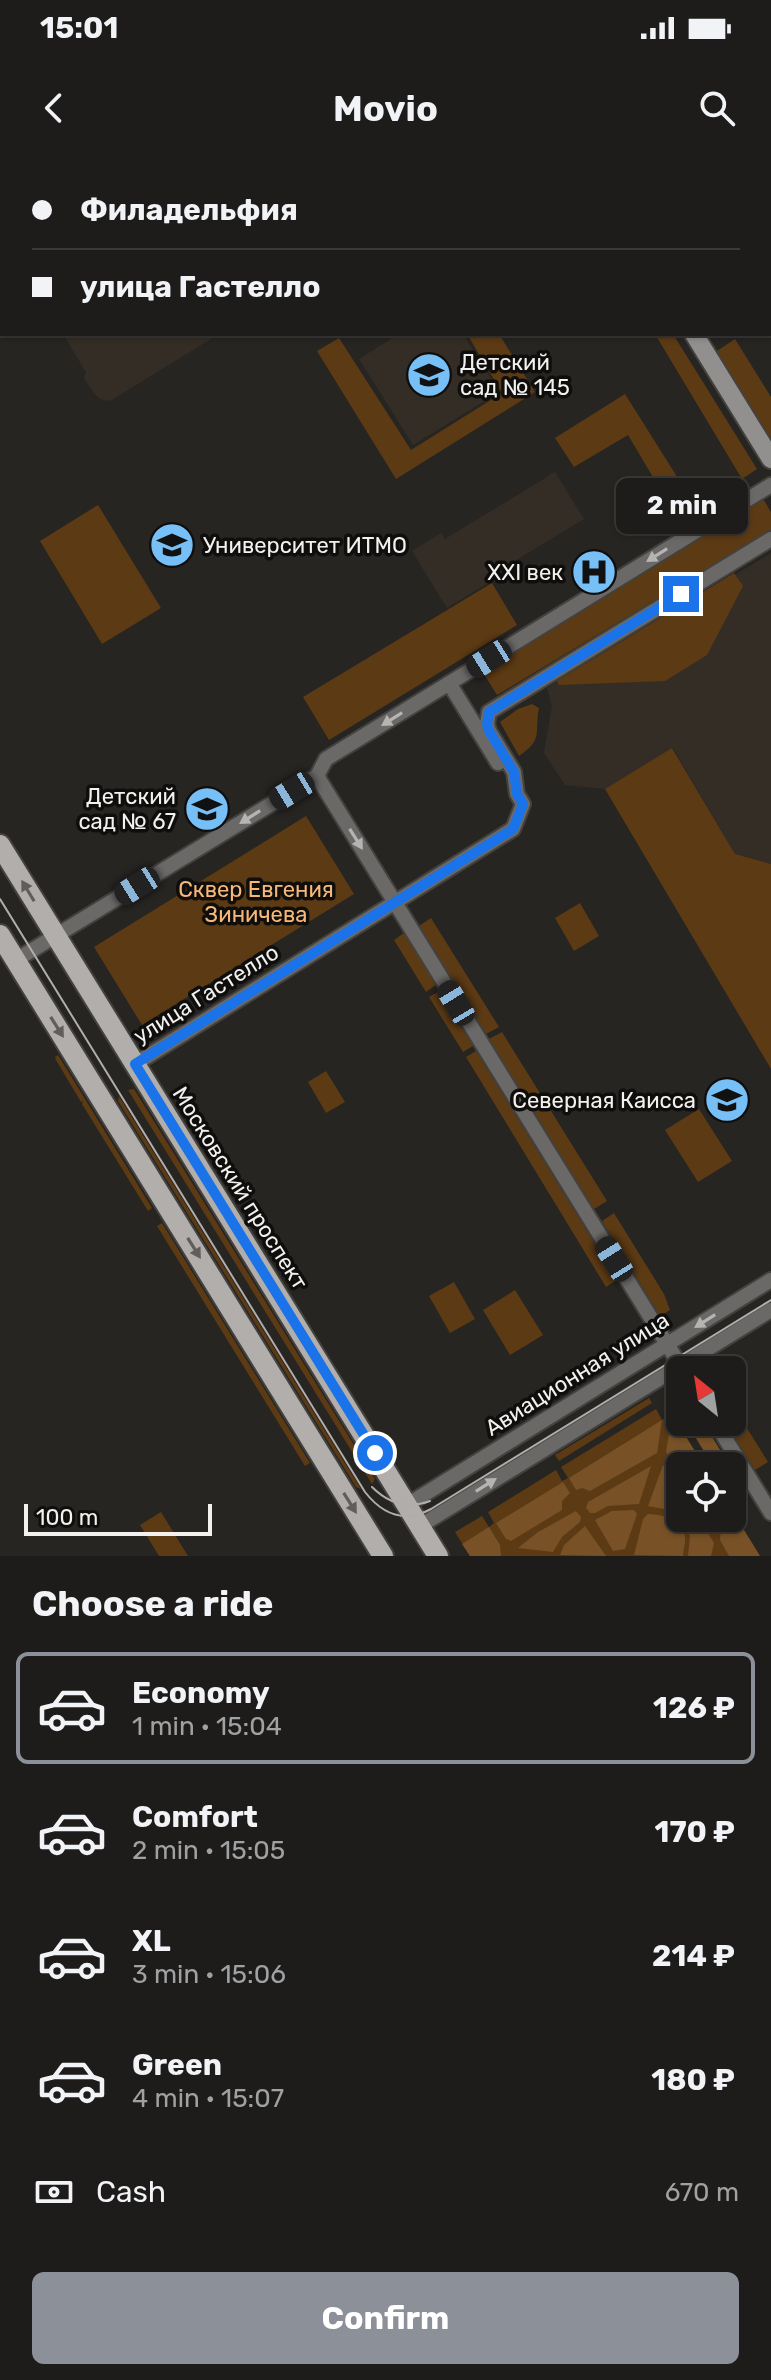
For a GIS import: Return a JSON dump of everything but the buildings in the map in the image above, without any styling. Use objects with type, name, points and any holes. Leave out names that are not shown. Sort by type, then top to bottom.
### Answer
[{"type":"main road","name":"Московский проспект","points":[[0,845],[438,1556]]},
{"type":"main road","points":[[0,935],[383,1556]]},
{"type":"street","points":[[695,336],[771,459]]},
{"type":"street","points":[[16,960],[317,776],[326,759],[771,485]]},
{"type":"street","name":"улица Гастелло","points":[[135,1064],[513,829],[523,804],[517,794],[514,772],[489,731],[489,712],[771,539]]},
{"type":"street","points":[[449,683],[517,794]]},
{"type":"street","points":[[317,776],[674,1356]]},
{"type":"street","name":"Авиационная улица","points":[[407,1505],[771,1280]]},
{"type":"street","points":[[700,1356],[771,1310]]},
{"type":"street","points":[[420,1526],[666,1378]]},
{"type":"street","points":[[724,1436],[771,1513]]},
{"type":"shaded area","points":[[64,336],[216,336],[110,401],[100,399],[94,393],[84,378],[86,372]]},
{"type":"shaded area","name":"Детский сад № 145","points":[[396,336],[464,336],[499,392],[413,445],[359,359]]},
{"type":"shaded area","points":[[555,472],[584,519],[488,577],[490,582],[447,608],[412,551],[441,533],[445,539]]},
{"type":"shaded area","points":[[771,553],[771,864],[735,854],[673,748],[605,789],[565,785],[544,753],[552,706],[547,688]]},
{"type":"shaded area","points":[[662,1420],[657,1453],[590,1491],[582,1488],[576,1490],[569,1478]]},
{"type":"shaded area","points":[[669,1436],[686,1436],[695,1452],[666,1452]]},
{"type":"shaded area","points":[[695,1436],[712,1436],[721,1452],[704,1452]]},
{"type":"shaded area","points":[[663,1465],[666,1469],[666,1509],[648,1506]]},
{"type":"shaded area","points":[[651,1466],[639,1504],[608,1506],[595,1513],[590,1513],[586,1508],[588,1502]]},
{"type":"shaded area","points":[[563,1482],[570,1493],[562,1501],[562,1510],[511,1541],[506,1539],[496,1523]]},
{"type":"shaded area","points":[[634,1510],[637,1514],[625,1549],[613,1551],[595,1520],[612,1511]]},
{"type":"shaded area","points":[[576,1511],[581,1517],[580,1522],[562,1537],[553,1552],[518,1548],[538,1532]]},
{"type":"shaded area","points":[[648,1514],[659,1515],[666,1517],[666,1532],[684,1532],[683,1556],[634,1555],[643,1519]]},
{"type":"shaded area","points":[[585,1526],[606,1556],[560,1555],[564,1545]]},
{"type":"shaded area","points":[[489,1527],[500,1545],[501,1556],[470,1556],[462,1544]]},
{"type":"shaded area","points":[[687,1532],[707,1532],[714,1543],[711,1556],[688,1556],[690,1536]]},
{"type":"shaded area","points":[[721,1532],[745,1532],[760,1556],[729,1556],[720,1540]]},
{"type":"green space","points":[[468,336],[500,336],[535,392],[396,479],[317,351],[339,338],[411,450],[502,393]]},
{"type":"green space","points":[[656,336],[674,336],[757,469],[742,479]]},
{"type":"green space","points":[[735,339],[771,397],[771,446],[714,353]]},
{"type":"green space","points":[[625,394],[698,510],[679,521],[628,435],[574,467],[555,438]]},
{"type":"green space","points":[[762,497],[771,512],[771,530],[497,695],[482,671]]},
{"type":"green space","points":[[98,505],[161,608],[102,644],[40,541]]},
{"type":"green space","points":[[734,573],[743,586],[707,655],[665,681],[559,685],[557,681]]},
{"type":"green space","points":[[492,583],[517,625],[329,740],[303,697]]},
{"type":"green space","points":[[532,704],[539,708],[535,740],[519,756],[500,722],[518,709]]},
{"type":"green space","points":[[672,748],[735,854],[771,864],[771,1069],[605,789]]},
{"type":"green space","name":"Сквер Евгения Зиничева","points":[[306,816],[354,894],[142,1025],[94,947]]},
{"type":"green space","points":[[580,903],[599,936],[574,951],[555,918]]},
{"type":"green space","points":[[431,918],[499,1027],[486,1034],[419,926]]},
{"type":"green space","points":[[404,933],[436,985],[426,992],[394,940]]},
{"type":"green space","points":[[439,991],[473,1046],[463,1052],[429,997]]},
{"type":"green space","points":[[502,1032],[607,1201],[594,1209],[489,1039]]},
{"type":"green space","points":[[476,1051],[617,1280],[606,1287],[466,1057]]},
{"type":"green space","points":[[58,1055],[152,1208],[148,1211],[56,1060]]},
{"type":"green space","points":[[326,1071],[345,1102],[326,1113],[308,1082]]},
{"type":"green space","points":[[134,1089],[375,1479],[372,1484],[128,1090]]},
{"type":"green space","points":[[119,1096],[361,1489],[356,1487],[118,1101]]},
{"type":"green space","points":[[699,1109],[732,1161],[698,1182],[665,1130]]},
{"type":"green space","points":[[614,1213],[664,1294],[670,1310],[660,1316],[602,1221]]},
{"type":"green space","points":[[162,1223],[310,1463],[305,1466],[157,1226]]},
{"type":"green space","points":[[454,1282],[475,1319],[450,1333],[429,1296]]},
{"type":"green space","points":[[515,1290],[543,1335],[510,1355],[483,1310]]},
{"type":"green space","points":[[649,1398],[652,1403],[559,1461],[555,1455]]},
{"type":"green space","points":[[656,1409],[662,1420],[666,1418],[666,1436],[686,1436],[695,1452],[666,1452],[666,1532],[745,1532],[760,1556],[470,1556],[455,1532],[482,1516],[489,1527],[494,1523],[488,1512],[556,1470],[562,1481],[568,1478],[561,1467]]},
{"type":"green space","points":[[746,1427],[768,1462],[755,1470],[734,1436],[746,1436]]},
{"type":"green space","points":[[161,1512],[188,1556],[159,1556],[140,1525]]},
{"type":"tram line","points":[[0,899],[365,1492],[387,1511],[403,1516],[431,1509],[771,1300]]},
{"type":"tram line","points":[[372,1487],[399,1503],[414,1505],[430,1501]]},
{"type":"place","name":"Детский сад № 145","points":[[429,375]]},
{"type":"place","name":"Университет ИТМО","points":[[172,545]]},
{"type":"place","name":"XXI век","points":[[594,572]]},
{"type":"place","name":"Детский сад № 67","points":[[207,809]]},
{"type":"place","name":"Северная Каисса","points":[[727,1100]]},
{"type":"route","points":[[375,1453],[135,1064],[513,829],[523,804],[517,794],[514,772],[489,731],[489,712],[681,594]]}]
